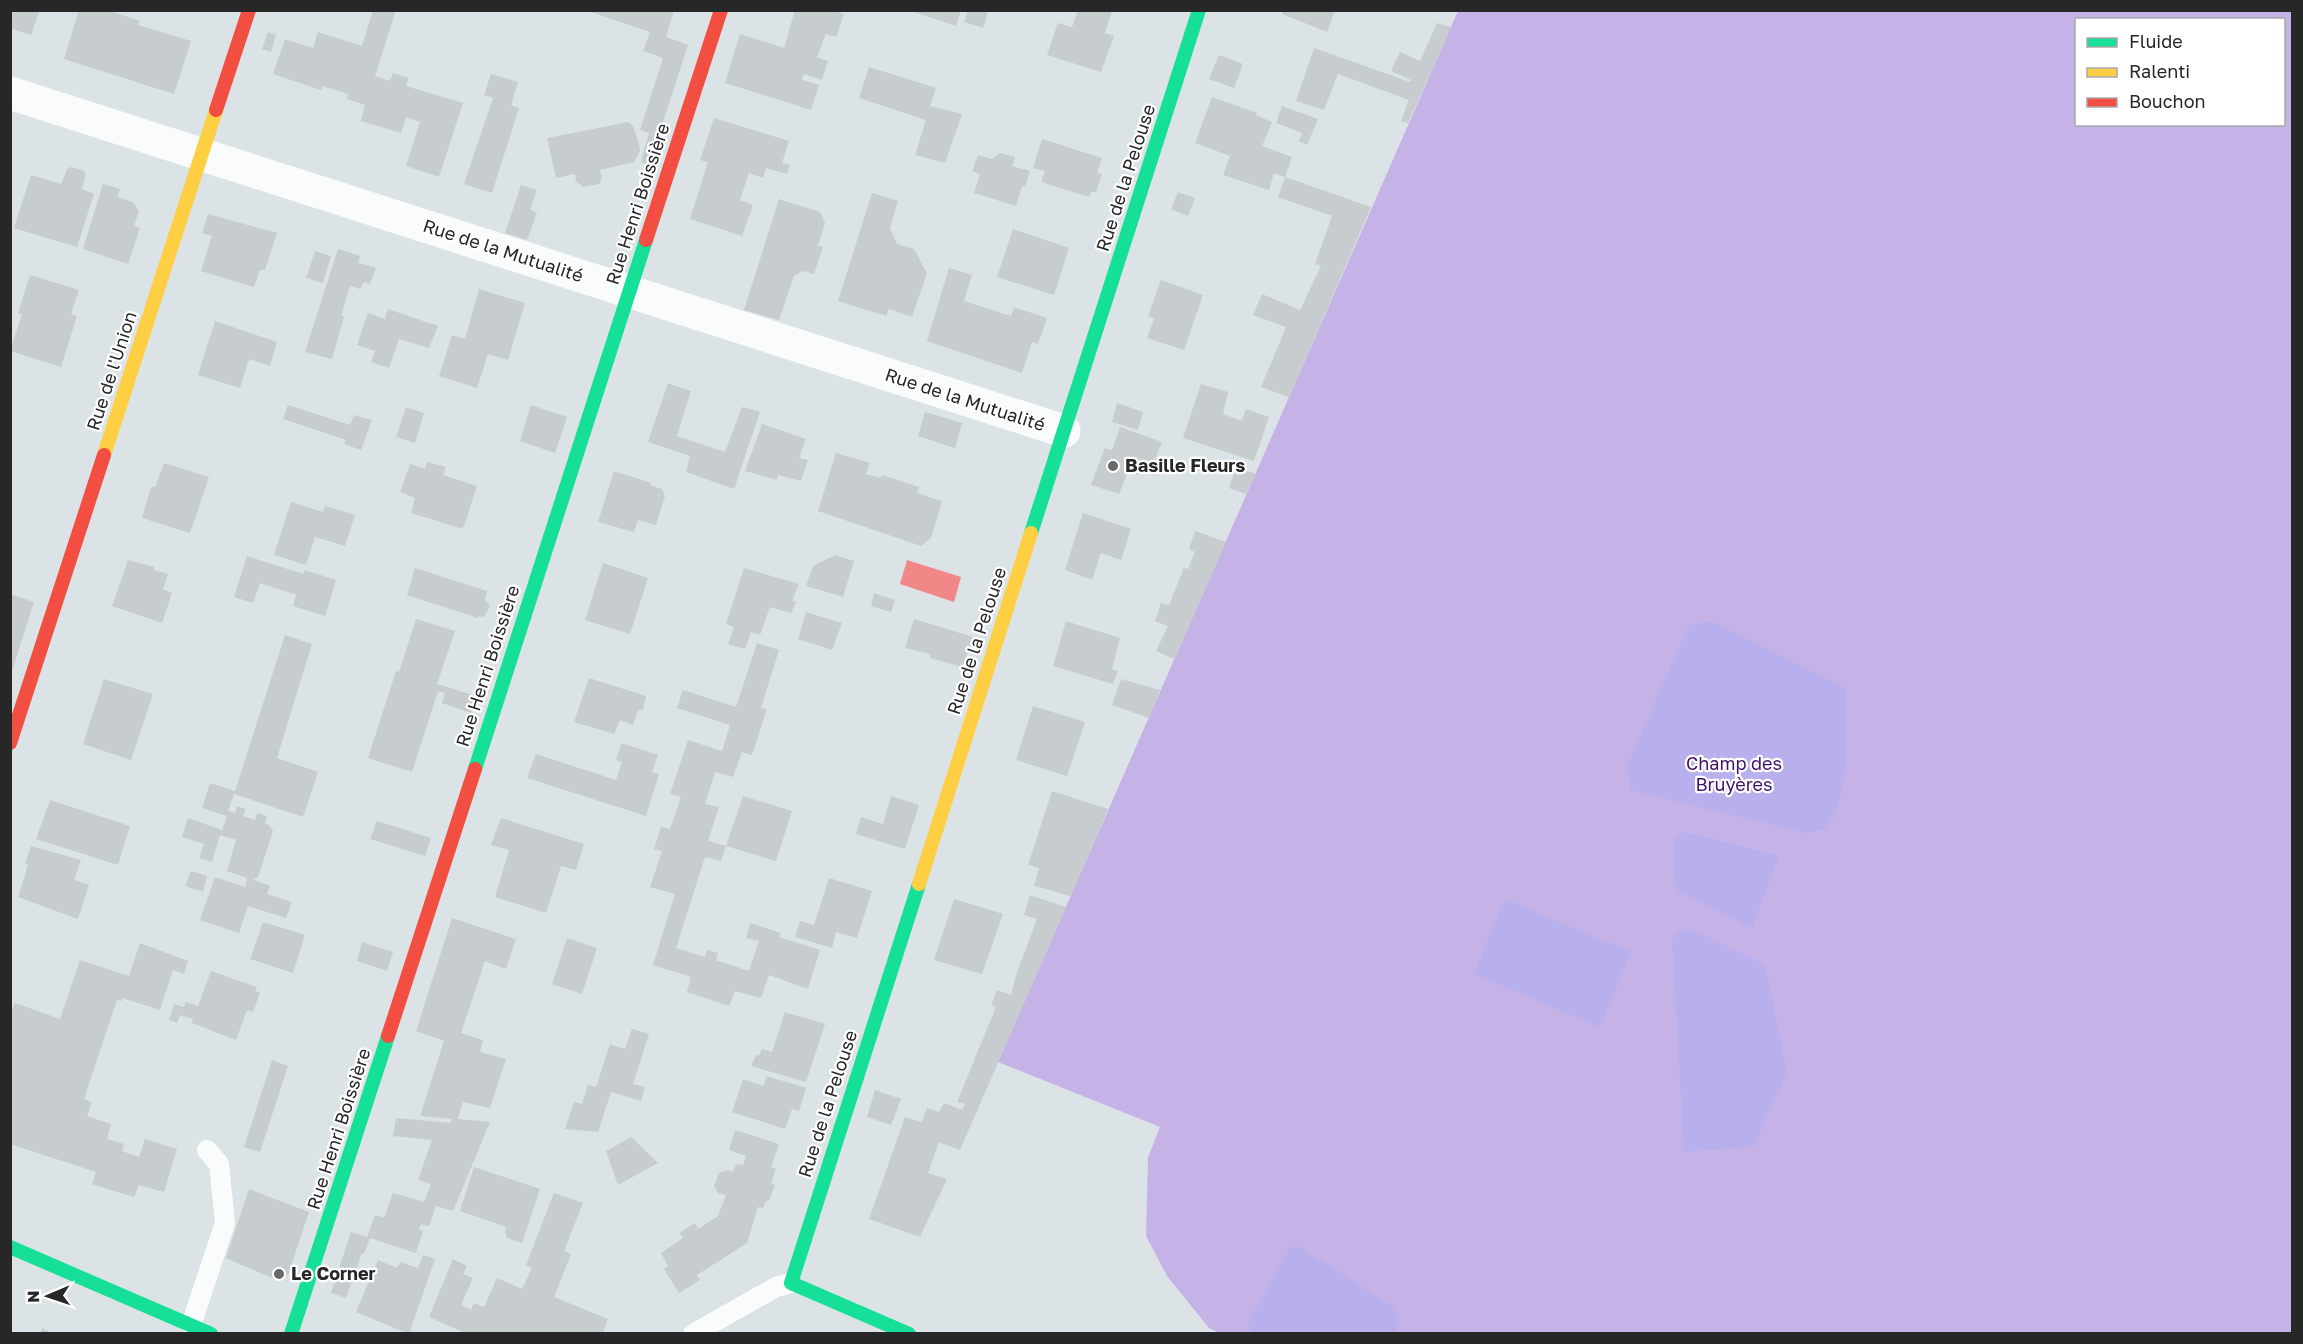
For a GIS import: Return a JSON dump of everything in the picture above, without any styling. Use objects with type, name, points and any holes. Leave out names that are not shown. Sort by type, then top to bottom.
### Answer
[{"type":"street","name":"Rue de l'Union","points":[[10,743],[249,10]]},
{"type":"street","name":"Rue Henri Boissière","points":[[291,1334],[721,10]]},
{"type":"street","name":"Rue de la Pelouse","points":[[790,1283],[1199,10]]},
{"type":"street","name":"Rue de la Mutualité","points":[[10,93],[1064,431]]},
{"type":"street","points":[[10,1246],[211,1334]]},
{"type":"street","points":[[790,1283],[909,1334]]},
{"type":"lane","points":[[191,1325],[225,1223],[219,1164],[207,1150]]},
{"type":"lane","points":[[693,1334],[776,1287],[790,1283]]},
{"type":"green space","name":"Champ des Bruyères","points":[[1458,11],[2292,11],[2292,1333],[1219,1333],[1209,1328],[1167,1276],[1146,1236],[1148,1157],[1160,1127],[998,1062]]},
{"type":"green space","points":[[1711,621],[1847,689],[1846,754],[1842,788],[1833,817],[1823,830],[1806,833],[1630,790],[1627,766],[1689,625]]},
{"type":"green space","points":[[1685,832],[1779,856],[1752,928],[1679,892],[1675,886],[1673,842],[1674,838]]},
{"type":"green space","points":[[1505,899],[1631,952],[1600,1027],[1474,974]]},
{"type":"green space","points":[[1690,928],[1761,963],[1766,969],[1787,1072],[1752,1147],[1684,1152],[1672,941],[1675,934]]},
{"type":"green space","points":[[1298,1246],[1392,1306],[1396,1312],[1397,1333],[1255,1333],[1250,1329],[1248,1323],[1289,1249]]},
{"type":"shaded area","points":[[907,560],[961,577],[954,602],[900,584]]},
{"type":"building","points":[[10,10],[40,10],[31,35],[10,28]]},
{"type":"building","points":[[79,10],[107,10],[140,21],[138,25],[191,41],[174,94],[64,59]]},
{"type":"building","points":[[373,10],[396,10],[375,76],[390,81],[393,73],[409,78],[406,86],[463,103],[439,177],[406,166],[420,122],[406,117],[401,133],[361,121],[365,105],[347,99],[348,94],[323,86],[321,90],[273,74],[285,39],[313,48],[318,32],[362,46]]},
{"type":"building","points":[[585,10],[674,10],[666,37],[688,45],[649,165],[641,162],[649,133],[640,130],[663,58],[643,51],[650,32]]},
{"type":"building","points":[[795,10],[831,10],[844,14],[836,37],[826,34],[817,57],[828,61],[822,80],[804,74],[802,80],[819,85],[811,110],[725,83],[740,34],[784,48]]},
{"type":"building","points":[[909,10],[961,10],[956,26]]},
{"type":"building","points":[[968,10],[988,12],[983,28],[964,22]]},
{"type":"building","points":[[1078,10],[1112,11],[1105,33],[1114,36],[1101,72],[1047,55],[1058,23],[1072,27]]},
{"type":"building","points":[[1283,10],[1335,10],[1327,32],[1282,14]]},
{"type":"building","points":[[1437,23],[1451,27],[1408,123],[1401,121],[1409,100],[1338,74],[1324,110],[1296,101],[1314,48],[1410,82],[1411,80],[1391,71],[1400,52],[1420,61]]},
{"type":"building","points":[[268,32],[276,35],[271,52],[262,49]]},
{"type":"building","points":[[1219,55],[1243,64],[1234,88],[1209,79]]},
{"type":"building","points":[[869,67],[936,88],[930,106],[962,114],[945,163],[915,155],[926,120],[859,98]]},
{"type":"building","points":[[491,74],[518,82],[511,105],[519,108],[492,193],[464,184],[493,98],[484,95]]},
{"type":"building","points":[[1212,97],[1257,113],[1256,115],[1272,122],[1262,146],[1292,157],[1285,177],[1274,173],[1269,190],[1223,175],[1230,156],[1195,143]]},
{"type":"building","points":[[1282,106],[1318,119],[1307,145],[1299,141],[1302,133],[1276,123]]},
{"type":"building","points":[[714,118],[789,141],[782,163],[790,165],[787,174],[766,168],[763,178],[749,173],[740,200],[753,205],[742,236],[690,219],[708,162],[700,160]]},
{"type":"building","points":[[628,122],[633,126],[639,144],[640,151],[634,162],[600,170],[602,178],[599,184],[583,187],[576,181],[575,174],[556,178],[547,138]]},
{"type":"building","points":[[1042,139],[1102,158],[1097,172],[1102,175],[1096,192],[1091,192],[1089,197],[1041,182],[1045,171],[1033,168]]},
{"type":"building","points":[[1000,153],[1015,157],[1012,166],[1030,171],[1025,187],[1022,186],[1016,206],[974,193],[980,174],[972,171],[978,155],[992,159]]},
{"type":"building","points":[[71,167],[83,170],[86,175],[82,189],[94,194],[77,247],[14,228],[31,175],[61,184],[67,169]]},
{"type":"building","points":[[1285,177],[1371,207],[1289,397],[1261,387],[1286,327],[1253,315],[1262,294],[1300,310],[1321,266],[1315,264],[1332,216],[1278,197]]},
{"type":"building","points":[[103,184],[120,189],[117,197],[133,202],[139,211],[134,226],[140,228],[128,264],[83,249]]},
{"type":"building","points":[[521,185],[537,190],[530,209],[537,213],[527,240],[505,233]]},
{"type":"building","points":[[1178,192],[1195,198],[1188,216],[1171,209]]},
{"type":"building","points":[[872,193],[898,201],[890,228],[897,244],[914,249],[927,273],[912,317],[889,309],[886,316],[838,301]]},
{"type":"building","points":[[779,199],[820,212],[825,223],[818,246],[823,247],[814,274],[802,271],[794,276],[779,320],[744,310]]},
{"type":"building","points":[[208,214],[277,233],[265,270],[260,270],[254,287],[201,271],[212,236],[202,233]]},
{"type":"building","points":[[1013,229],[1069,248],[1054,295],[997,277]]},
{"type":"building","points":[[338,249],[360,256],[358,263],[376,268],[370,284],[364,282],[360,289],[350,286],[332,359],[305,352]]},
{"type":"building","points":[[315,251],[331,256],[323,283],[306,278]]},
{"type":"building","points":[[949,268],[972,275],[964,301],[1011,316],[1014,307],[1047,318],[1038,344],[1032,342],[1022,373],[927,341]]},
{"type":"building","points":[[30,275],[79,290],[71,314],[77,316],[61,367],[10,351],[22,314],[18,313]]},
{"type":"building","points":[[1161,280],[1203,295],[1184,350],[1147,338],[1154,319],[1148,316]]},
{"type":"building","points":[[479,289],[525,303],[508,360],[488,354],[477,388],[439,376],[452,335],[465,339]]},
{"type":"building","points":[[388,309],[438,326],[429,348],[399,339],[389,368],[371,362],[375,351],[357,345],[368,313],[385,319]]},
{"type":"building","points":[[215,321],[277,342],[270,366],[249,359],[240,388],[198,375]]},
{"type":"building","points":[[668,383],[691,391],[677,436],[725,452],[742,407],[760,412],[734,489],[686,472],[690,456],[648,442]]},
{"type":"building","points":[[1201,384],[1228,392],[1223,414],[1242,421],[1246,409],[1269,417],[1254,461],[1183,438]]},
{"type":"building","points":[[1117,403],[1143,412],[1138,430],[1112,422]]},
{"type":"building","points":[[288,405],[350,425],[354,415],[372,420],[361,450],[344,444],[346,440],[283,419]]},
{"type":"building","points":[[531,405],[567,417],[555,453],[520,441]]},
{"type":"building","points":[[406,407],[424,413],[415,443],[396,437]]},
{"type":"building","points":[[925,412],[962,423],[955,448],[918,436]]},
{"type":"building","points":[[762,424],[806,439],[799,458],[808,460],[801,481],[778,475],[777,480],[745,471]]},
{"type":"building","points":[[1120,427],[1162,442],[1155,459],[1160,460],[1155,476],[1146,472],[1147,467],[1141,466],[1139,475],[1128,472],[1119,494],[1091,485],[1105,448],[1112,450]]},
{"type":"building","points":[[836,453],[870,463],[866,474],[881,478],[882,475],[919,487],[917,493],[942,501],[931,538],[921,546],[818,511]]},
{"type":"building","points":[[427,462],[446,467],[443,475],[477,486],[463,529],[411,513],[415,498],[400,492],[410,464],[425,469]]},
{"type":"building","points":[[164,463],[209,477],[190,533],[142,518],[151,487],[155,487]]},
{"type":"building","points":[[1236,467],[1256,474],[1246,494],[1229,488]]},
{"type":"building","points":[[614,471],[662,489],[665,496],[656,525],[638,520],[634,532],[598,522]]},
{"type":"building","points":[[291,502],[323,512],[325,506],[355,515],[345,546],[315,537],[306,565],[274,555]]},
{"type":"building","points":[[1083,513],[1131,529],[1121,560],[1101,553],[1092,580],[1065,570]]},
{"type":"building","points":[[1195,531],[1226,542],[1174,659],[1156,651],[1168,626],[1155,621],[1161,603],[1169,605],[1184,568],[1188,569],[1195,552],[1189,549]]},
{"type":"building","points":[[835,555],[854,561],[843,597],[806,586],[813,566]]},
{"type":"building","points":[[247,556],[303,574],[305,570],[336,580],[325,616],[293,606],[296,595],[260,583],[253,603],[234,597]]},
{"type":"building","points":[[128,560],[154,567],[154,570],[168,574],[163,589],[172,593],[162,623],[112,606]]},
{"type":"building","points":[[603,563],[648,578],[630,634],[585,620]]},
{"type":"building","points":[[415,568],[487,591],[485,600],[490,606],[486,614],[478,618],[407,595]]},
{"type":"building","points":[[744,568],[799,584],[792,601],[796,602],[791,613],[770,607],[760,635],[751,632],[745,649],[728,644],[734,627],[726,624]]},
{"type":"building","points":[[874,593],[895,600],[891,612],[871,606]]},
{"type":"building","points":[[10,594],[34,602],[11,674],[10,674]]},
{"type":"building","points":[[806,612],[842,623],[832,650],[798,639]]},
{"type":"building","points":[[416,619],[455,631],[437,684],[476,696],[471,713],[442,703],[445,693],[438,691],[412,772],[368,758],[396,671],[399,672]]},
{"type":"building","points":[[914,619],[973,637],[962,667],[930,658],[930,654],[905,648]]},
{"type":"building","points":[[1066,621],[1120,638],[1112,669],[1118,671],[1113,684],[1053,666]]},
{"type":"building","points":[[285,635],[312,644],[277,758],[318,772],[303,817],[234,794],[228,811],[235,813],[237,806],[246,809],[243,816],[255,820],[257,813],[267,816],[265,823],[273,831],[258,877],[253,880],[270,886],[267,894],[292,902],[286,918],[248,906],[239,933],[200,920],[215,877],[245,887],[247,878],[227,871],[236,840],[220,835],[212,862],[199,858],[204,844],[182,837],[188,818],[222,830],[227,816],[202,808],[210,783],[235,791]]},
{"type":"building","points":[[757,643],[779,650],[761,708],[767,709],[752,755],[742,752],[733,777],[715,772],[705,804],[719,807],[708,841],[726,846],[721,861],[705,857],[676,948],[705,957],[707,950],[718,953],[716,960],[749,971],[759,941],[746,938],[750,923],[781,933],[779,937],[820,950],[808,989],[769,975],[761,998],[735,991],[729,1006],[687,992],[691,977],[653,965],[675,894],[650,887],[662,851],[654,849],[661,827],[670,829],[681,797],[670,794],[688,740],[722,751],[730,725],[677,708],[683,690],[736,707]]},
{"type":"building","points":[[589,678],[646,696],[643,710],[638,710],[633,725],[620,720],[614,734],[574,722]]},
{"type":"building","points":[[104,679],[153,694],[131,760],[83,744]]},
{"type":"building","points":[[1121,679],[1160,690],[1149,718],[1112,705]]},
{"type":"building","points":[[1033,706],[1085,722],[1067,776],[1016,760]]},
{"type":"building","points":[[622,743],[658,755],[652,772],[659,774],[646,816],[527,778],[536,754],[616,780],[622,762],[616,760]]},
{"type":"building","points":[[1052,791],[1108,809],[1071,896],[1034,886],[1039,868],[1028,865]]},
{"type":"building","points":[[743,796],[792,811],[776,861],[726,846]]},
{"type":"building","points":[[891,796],[919,805],[905,849],[856,834],[861,817],[883,824]]},
{"type":"building","points":[[50,800],[130,826],[118,865],[36,839]]},
{"type":"building","points":[[501,818],[584,844],[576,870],[561,866],[546,913],[495,897],[509,850],[491,845]]},
{"type":"building","points":[[377,821],[431,838],[425,856],[370,839]]},
{"type":"building","points":[[31,846],[81,860],[74,880],[89,885],[78,919],[18,897]]},
{"type":"building","points":[[191,871],[207,876],[203,892],[185,886]]},
{"type":"building","points":[[829,878],[872,891],[857,938],[836,932],[832,948],[795,937],[800,921],[814,925]]},
{"type":"building","points":[[1030,895],[1066,907],[960,1150],[939,1142],[928,1173],[947,1179],[920,1237],[869,1219],[905,1117],[922,1122],[927,1108],[939,1112],[944,1103],[962,1110],[965,1104],[957,1102],[996,1007],[991,1005],[997,990],[1011,995],[1037,919],[1024,915]]},
{"type":"building","points":[[954,899],[1003,914],[982,974],[934,960]]},
{"type":"building","points":[[452,918],[516,939],[506,969],[485,961],[461,1033],[483,1040],[480,1052],[506,1059],[490,1108],[463,1102],[458,1119],[490,1122],[453,1211],[436,1206],[429,1226],[421,1224],[419,1230],[423,1231],[416,1253],[370,1238],[364,1254],[362,1253],[346,1298],[331,1293],[351,1232],[367,1237],[375,1215],[384,1218],[393,1193],[424,1202],[431,1184],[418,1180],[432,1140],[393,1136],[396,1118],[451,1123],[451,1119],[420,1116],[444,1041],[416,1031]]},
{"type":"building","points":[[263,922],[305,935],[293,973],[250,959]]},
{"type":"building","points":[[567,938],[597,948],[582,994],[552,984]]},
{"type":"building","points":[[362,942],[393,952],[387,971],[357,961]]},
{"type":"building","points":[[140,943],[188,961],[184,974],[173,970],[160,1010],[122,998],[122,1001],[117,1000],[84,1099],[92,1102],[87,1116],[111,1124],[107,1139],[124,1144],[122,1151],[139,1157],[145,1139],[177,1149],[164,1192],[139,1185],[134,1197],[92,1184],[96,1172],[10,1144],[10,1016],[15,1003],[60,1019],[80,960],[129,976]]},
{"type":"building","points":[[211,971],[257,987],[255,991],[260,993],[253,1012],[247,1010],[236,1040],[192,1023],[193,1019],[180,1015],[177,1023],[169,1020],[174,1004],[184,1007],[186,1002],[198,1006]]},
{"type":"building","points":[[785,1012],[825,1024],[806,1082],[751,1066],[762,1049],[772,1052]]},
{"type":"building","points":[[632,1029],[649,1034],[633,1084],[645,1087],[641,1101],[611,1092],[598,1132],[565,1129],[574,1102],[582,1104],[588,1085],[596,1087],[610,1044],[625,1049]]},
{"type":"building","points":[[272,1060],[288,1066],[260,1152],[244,1147]]},
{"type":"building","points":[[767,1076],[806,1088],[799,1111],[792,1109],[785,1129],[732,1112],[743,1079],[763,1086]]},
{"type":"building","points":[[875,1090],[901,1099],[891,1125],[867,1117]]},
{"type":"building","points":[[735,1130],[779,1144],[771,1167],[776,1169],[771,1184],[775,1185],[769,1201],[766,1201],[763,1208],[758,1207],[747,1243],[697,1275],[700,1280],[679,1293],[664,1269],[668,1266],[661,1253],[683,1238],[679,1233],[695,1223],[698,1229],[718,1216],[726,1195],[718,1193],[714,1186],[719,1173],[727,1170],[733,1172],[736,1164],[743,1165],[746,1156],[729,1150]]},
{"type":"building","points":[[631,1137],[658,1163],[618,1185],[606,1151]]},
{"type":"building","points":[[474,1167],[540,1189],[522,1243],[507,1238],[506,1227],[460,1211]]},
{"type":"building","points":[[249,1189],[309,1212],[288,1275],[279,1281],[226,1258]]},
{"type":"building","points":[[554,1193],[583,1203],[564,1251],[571,1254],[554,1297],[608,1319],[602,1334],[467,1334],[429,1317],[453,1259],[467,1266],[463,1274],[473,1278],[461,1305],[471,1310],[474,1303],[484,1307],[497,1278],[522,1289],[532,1268],[526,1265]]},
{"type":"building","points":[[423,1255],[435,1259],[409,1334],[356,1312],[378,1260],[397,1268],[401,1262],[418,1268]]},
{"type":"building","points":[[42,1328],[54,1334],[40,1334]]},
{"type":"traffic: fast","points":[[1031,533],[1199,10]]},
{"type":"traffic: fast","points":[[475,769],[646,240]]},
{"type":"traffic: fast","points":[[909,1334],[791,1283],[919,884]]},
{"type":"traffic: fast","points":[[291,1334],[388,1036]]},
{"type":"traffic: fast","points":[[10,1247],[211,1334]]},
{"type":"traffic: slow","points":[[104,455],[216,110]]},
{"type":"traffic: slow","points":[[919,884],[1031,533]]},
{"type":"traffic: jam","points":[[216,110],[249,10]]},
{"type":"traffic: jam","points":[[646,240],[721,10]]},
{"type":"traffic: jam","points":[[10,743],[104,455]]},
{"type":"traffic: jam","points":[[388,1036],[475,769]]},
{"type":"place","name":"Basille Fleurs","points":[[1113,466]]},
{"type":"place","name":"Le Corner","points":[[279,1274]]}]
